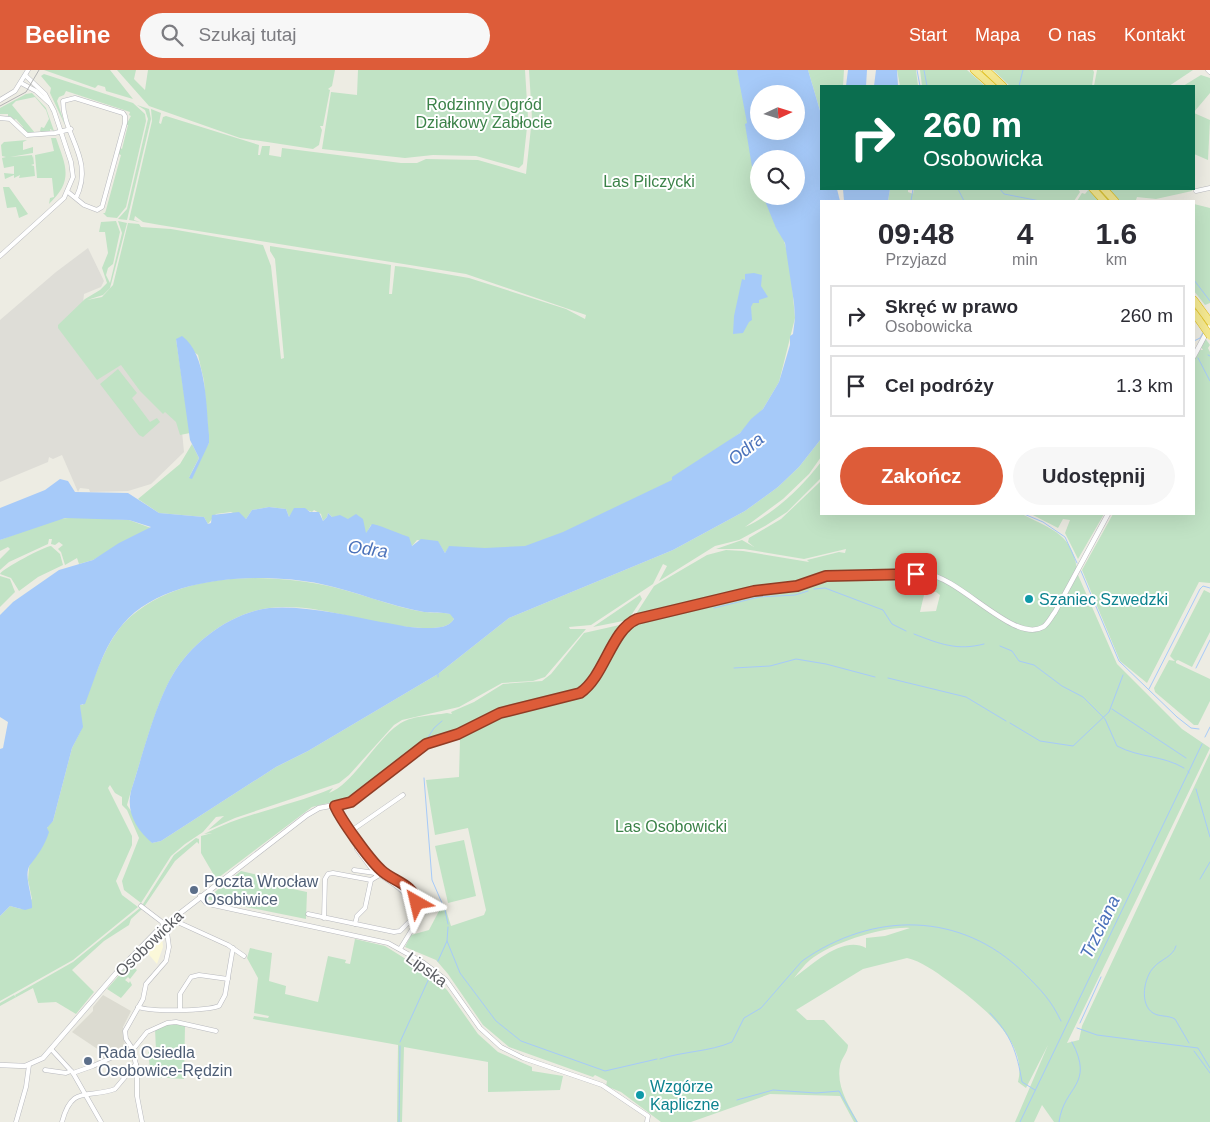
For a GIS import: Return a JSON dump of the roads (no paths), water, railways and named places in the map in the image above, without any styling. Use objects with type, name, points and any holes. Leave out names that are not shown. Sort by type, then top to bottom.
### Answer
[{"type":"highway","points":[[974,70],[991,85]]},
{"type":"highway","points":[[986,70],[1002,85]]},
{"type":"highway","points":[[1095,190],[1103,200]]},
{"type":"highway","points":[[1105,190],[1114,200]]},
{"type":"highway","points":[[1195,301],[1210,324]]},
{"type":"highway","points":[[1196,317],[1210,336]]},
{"type":"street","points":[[0,100],[10,94],[24,80],[28,70]]},
{"type":"street","points":[[0,256],[61,201],[68,192],[72,181],[72,169],[50,104],[45,94],[24,80]]},
{"type":"street","points":[[24,80],[50,104]]},
{"type":"street","points":[[68,192],[76,198],[93,209],[102,207],[125,116],[112,109],[75,98],[69,98],[62,104],[82,170],[81,184],[76,198]]},
{"type":"street","points":[[0,118],[10,119],[27,135],[61,132],[71,129]]},
{"type":"street","points":[[1196,191],[1210,188]]},
{"type":"street","points":[[1195,354],[1210,324]]},
{"type":"street","name":"Osobowicka","points":[[29,1066],[42,1060],[52,1050],[127,961],[164,925],[307,814],[319,808],[351,802],[426,744],[458,734],[500,713],[580,693],[590,684],[624,628],[637,619],[754,591],[797,586],[826,576],[926,574],[942,578],[979,601],[1011,625],[1026,629],[1040,628],[1048,622],[1055,612],[1107,515]]},
{"type":"street","points":[[352,830],[403,795]]},
{"type":"street","points":[[335,806],[379,874]]},
{"type":"street","points":[[308,914],[396,932],[411,922],[407,894],[379,874],[357,849]]},
{"type":"street","points":[[354,870],[379,874],[407,887],[416,900],[416,923],[400,949]]},
{"type":"street","points":[[324,918],[325,879],[328,874],[333,873],[371,880]]},
{"type":"street","points":[[355,924],[357,916],[366,908],[371,880],[379,874]]},
{"type":"street","name":"Lipska","points":[[200,896],[209,904],[374,939],[400,949],[432,968],[446,980],[480,1028],[501,1047],[523,1058],[596,1083],[648,1116],[647,1122]]},
{"type":"street","points":[[140,906],[164,925],[169,944],[168,956],[146,984],[138,1006],[125,1031],[126,1039],[132,1048],[136,1064],[137,1096],[142,1122]]},
{"type":"street","points":[[171,919],[233,948],[244,956]]},
{"type":"street","points":[[138,1006],[144,1009],[180,1009],[219,1006],[224,998],[233,948]]},
{"type":"street","points":[[180,1009],[180,994],[192,976],[228,979]]},
{"type":"street","points":[[45,1070],[66,1073],[96,1065],[132,1048],[146,1032],[167,1023],[176,1022],[216,1031]]},
{"type":"street","points":[[52,1050],[72,1072],[101,1122]]},
{"type":"street","points":[[62,1122],[67,1106],[84,1093],[116,1089],[136,1064]]},
{"type":"street","points":[[0,1065],[29,1066],[26,1087],[16,1122]]},
{"type":"water","name":"Odra","points":[[737,70],[808,70],[820,111],[820,190],[837,190],[840,200],[820,200],[820,440],[799,467],[778,487],[745,511],[673,550],[509,618],[438,674],[308,751],[276,767],[161,841],[152,843],[141,832],[131,813],[131,791],[154,716],[172,676],[190,652],[213,632],[240,616],[254,611],[282,607],[310,609],[418,628],[436,628],[448,625],[454,619],[450,614],[424,612],[347,590],[297,580],[243,578],[216,581],[163,595],[141,608],[123,624],[110,642],[85,704],[80,705],[83,727],[72,748],[53,821],[47,828],[49,832],[41,850],[28,869],[27,874],[32,908],[25,910],[10,906],[0,916],[0,749],[3,748],[8,722],[0,717],[0,615],[13,602],[59,570],[93,560],[119,543],[151,527],[129,520],[65,518],[0,540],[0,508],[45,490],[60,479],[68,481],[75,492],[128,493],[159,513],[204,517],[208,524],[211,523],[212,515],[239,512],[246,519],[252,510],[269,507],[286,509],[289,517],[294,508],[305,508],[310,512],[319,512],[323,521],[328,513],[332,517],[340,515],[348,519],[356,514],[363,519],[366,533],[372,524],[409,537],[412,546],[421,539],[438,541],[445,553],[449,546],[485,548],[525,546],[563,532],[672,480],[672,477],[740,433],[751,419],[763,409],[779,382],[790,345],[790,336],[793,334],[794,303],[785,243],[776,228],[767,205],[805,205],[805,150],[750,150],[750,155],[745,124],[747,123]]},
{"type":"water","points":[[848,70],[867,70],[866,85],[846,85]]},
{"type":"water","points":[[876,70],[897,70],[898,85],[874,85]]},
{"type":"water","points":[[843,190],[890,190],[888,200],[844,200]]},
{"type":"water","points":[[754,273],[762,275],[761,286],[768,297],[759,300],[759,303],[753,303],[751,307],[752,320],[743,333],[733,334],[734,316],[742,279],[745,280],[745,274]]},
{"type":"water","points":[[182,336],[190,344],[201,368],[206,396],[209,435],[209,443],[192,479],[189,478],[199,458],[190,440],[176,339]]},
{"type":"waterway","points":[[917,70],[920,85]]},
{"type":"waterway","points":[[924,70],[927,85]]},
{"type":"waterway","points":[[1019,85],[1023,70]]},
{"type":"waterway","points":[[911,200],[913,190]]},
{"type":"waterway","points":[[958,190],[964,200]]},
{"type":"waterway","points":[[1001,190],[1004,194],[1035,200]]},
{"type":"waterway","points":[[1195,281],[1210,301]]},
{"type":"waterway","points":[[1195,340],[1200,338],[1204,331]]},
{"type":"waterway","points":[[1198,358],[1210,381]]},
{"type":"waterway","points":[[1026,515],[1043,522],[1065,537],[1077,563]]},
{"type":"waterway","points":[[1081,571],[1119,661],[1177,717],[1191,728],[1199,729]]},
{"type":"waterway","points":[[1149,689],[1200,589],[1203,586],[1210,588]]},
{"type":"waterway","points":[[814,589],[825,588],[883,610],[892,624],[906,631]]},
{"type":"waterway","points":[[714,608],[759,597],[795,595],[808,591]]},
{"type":"waterway","points":[[914,634],[957,647],[984,644]]},
{"type":"waterway","points":[[1196,668],[1210,640]]},
{"type":"waterway","points":[[1000,646],[1012,651],[1019,661],[1034,665],[1062,686],[1083,697],[1105,719],[1117,746],[1184,768]]},
{"type":"waterway","points":[[734,668],[770,666],[796,659],[826,664],[875,677]]},
{"type":"waterway","points":[[1010,723],[1040,741],[1073,746],[1109,712],[1123,675]]},
{"type":"waterway","points":[[888,678],[966,697],[1006,721]]},
{"type":"waterway","points":[[1112,709],[1186,758]]},
{"type":"waterway","points":[[425,742],[434,728],[442,721]]},
{"type":"waterway","name":"Trzciana","points":[[1205,737],[1210,727]]},
{"type":"waterway","name":"Trzciana","points":[[1020,1122],[1202,744]]},
{"type":"waterway","points":[[424,778],[432,880],[445,910],[448,924]]},
{"type":"waterway","points":[[1196,789],[1210,837]]},
{"type":"waterway","points":[[1200,879],[1210,862]]},
{"type":"waterway","points":[[660,1059],[714,1048],[732,1042],[744,1018],[761,1008],[802,961],[829,945],[858,933],[887,926],[916,925],[945,929],[973,938],[999,953],[1024,973],[1045,996],[1061,1021]]},
{"type":"waterway","points":[[448,927],[447,941],[460,973],[496,1021],[521,1041],[605,1071],[657,1059]]},
{"type":"waterway","points":[[438,961],[447,941]]},
{"type":"waterway","points":[[1176,946],[1172,953],[1151,971],[1144,990],[1149,1009],[1158,1015],[1175,1019],[1189,1043]]},
{"type":"waterway","points":[[400,1042],[431,974]]},
{"type":"waterway","points":[[1080,1023],[1101,977]]},
{"type":"waterway","points":[[990,1013],[1003,1029],[1012,1045],[1022,1082],[1035,1090]]},
{"type":"waterway","points":[[1077,1028],[1097,1035],[1198,1048],[1210,1068]]},
{"type":"waterway","points":[[1059,1122],[1066,1100],[1079,1077],[1078,1057],[1072,1042]]},
{"type":"waterway","points":[[399,1122],[400,1046]]},
{"type":"waterway","points":[[1194,1051],[1210,1073]]},
{"type":"waterway","points":[[737,1100],[773,1090],[816,1093],[839,1091],[857,1122]]},
{"type":"tram line","points":[[0,106],[26,92],[39,70]]},
{"type":"place","name":"Szaniec Szwedzki","points":[[1029,599]]},
{"type":"place","name":"Poczta Wrocław Osobiwice","points":[[194,890]]},
{"type":"place","name":"Rada Osiedla Osobowice-Rędzin","points":[[88,1061]]},
{"type":"place","name":"Wzgórze Kapliczne","points":[[640,1095]]},
{"type":"park label","name":"Rodzinny Ogród Działkowy Zabłocie","points":[[484,113]]},
{"type":"park label","name":"Las Pilczycki","points":[[649,181]]},
{"type":"park label","name":"Las Osobowicki","points":[[671,826]]}]
